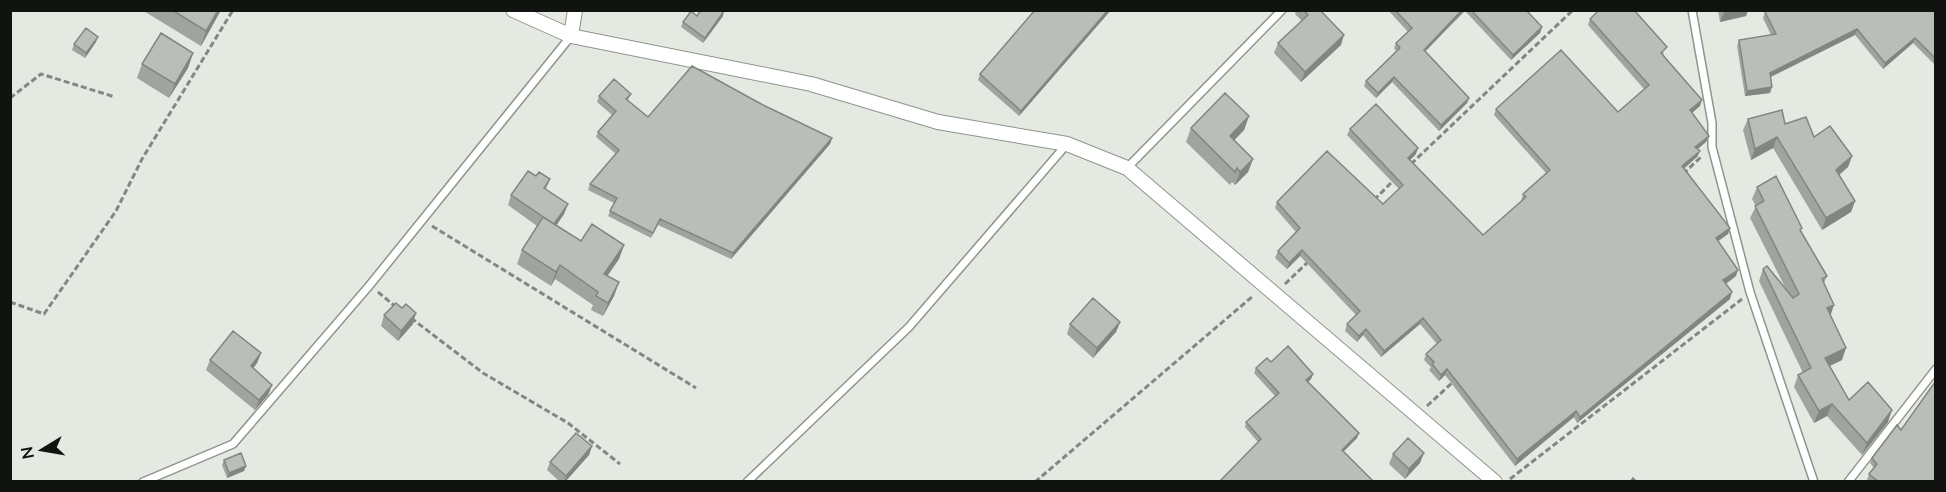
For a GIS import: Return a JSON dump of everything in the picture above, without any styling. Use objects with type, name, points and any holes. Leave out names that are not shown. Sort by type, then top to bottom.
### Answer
[{"type":"street","points":[[513,10],[571,36],[811,84],[938,122],[1067,144],[1127,168],[1495,482]]},
{"type":"street","points":[[571,36],[575,10]]},
{"type":"lane","points":[[1127,168],[1282,10]]},
{"type":"lane","points":[[1692,10],[1712,123],[1712,147],[1750,292],[1814,482]]},
{"type":"lane","points":[[143,482],[233,444],[369,286],[571,36]]},
{"type":"lane","points":[[747,482],[909,327],[1067,144]]},
{"type":"lane","points":[[1848,482],[1935,369]]},
{"type":"path","points":[[10,302],[44,314],[117,211],[142,159],[233,10]]},
{"type":"path","points":[[1410,165],[1573,10]]},
{"type":"path","points":[[10,98],[41,74],[115,97]]},
{"type":"path","points":[[1677,179],[1712,147]]},
{"type":"path","points":[[1368,206],[1402,173]]},
{"type":"path","points":[[423,220],[696,388]]},
{"type":"path","points":[[1035,482],[1254,295],[1274,295],[1316,255]]},
{"type":"path","points":[[369,286],[475,367],[568,423],[620,464]]},
{"type":"path","points":[[1506,482],[1750,292]]},
{"type":"path","points":[[1417,415],[1460,376]]},
{"type":"building","points":[[172,10],[218,10],[206,31]]},
{"type":"building","points":[[701,10],[724,11],[705,38],[683,22],[691,11],[697,16]]},
{"type":"building","points":[[1035,10],[1108,10],[1021,111],[980,74]]},
{"type":"building","points":[[1304,10],[1320,10],[1344,35],[1305,72],[1278,43],[1308,15]]},
{"type":"building","points":[[1395,10],[1462,10],[1424,50],[1469,98],[1441,125],[1394,77],[1378,93],[1366,81],[1400,48],[1396,43],[1412,28]]},
{"type":"building","points":[[1471,10],[1526,10],[1542,27],[1513,55]]},
{"type":"building","points":[[1599,10],[1634,10],[1667,47],[1661,53],[1702,100],[1690,110],[1709,136],[1695,147],[1700,151],[1682,166],[1730,228],[1716,238],[1738,270],[1723,280],[1732,292],[1580,417],[1576,411],[1517,459],[1447,369],[1441,375],[1432,364],[1434,362],[1426,354],[1441,340],[1423,318],[1384,351],[1366,329],[1359,336],[1347,324],[1360,311],[1302,250],[1289,263],[1278,251],[1300,228],[1277,202],[1327,151],[1383,204],[1403,185],[1350,129],[1376,104],[1418,148],[1408,158],[1483,235],[1526,197],[1523,194],[1550,170],[1496,109],[1561,50],[1618,112],[1649,85],[1590,19]]},
{"type":"building","points":[[1767,10],[1935,10],[1935,58],[1915,38],[1885,63],[1857,29],[1770,73],[1772,87],[1747,91],[1739,40],[1776,34],[1765,12]]},
{"type":"building","points":[[86,28],[98,37],[86,53],[74,44]]},
{"type":"building","points":[[161,33],[193,53],[175,84],[142,64]]},
{"type":"building","points":[[692,66],[763,105],[832,138],[733,253],[660,219],[653,233],[610,211],[617,198],[590,184],[619,150],[598,132],[616,111],[599,96],[614,79],[631,94],[626,99],[648,117]]},
{"type":"building","points":[[1225,93],[1249,116],[1230,136],[1253,159],[1240,172],[1237,168],[1235,172],[1191,128]]},
{"type":"building","points":[[1782,110],[1785,124],[1806,117],[1814,137],[1830,126],[1852,156],[1836,170],[1855,201],[1826,218],[1777,137],[1755,149],[1748,119]]},
{"type":"building","points":[[528,171],[536,176],[539,172],[550,179],[544,188],[568,204],[554,224],[511,195]]},
{"type":"building","points":[[1776,176],[1802,228],[1800,230],[1827,276],[1822,279],[1834,305],[1827,308],[1846,348],[1825,358],[1849,400],[1868,382],[1892,410],[1867,443],[1832,404],[1819,411],[1798,375],[1811,368],[1763,269],[1767,266],[1793,298],[1799,294],[1755,206],[1764,201],[1757,187]]},
{"type":"building","points":[[543,217],[581,241],[592,224],[624,245],[604,274],[619,282],[608,303],[596,296],[598,292],[560,265],[556,272],[522,250]]},
{"type":"building","points":[[1093,298],[1120,322],[1097,348],[1070,324]]},
{"type":"building","points":[[396,303],[402,308],[406,304],[416,313],[401,331],[384,315]]},
{"type":"building","points":[[233,331],[261,353],[251,366],[272,385],[259,400],[210,360]]},
{"type":"building","points":[[1288,346],[1313,374],[1306,380],[1359,433],[1342,450],[1374,482],[1219,482],[1261,439],[1246,422],[1279,393],[1256,368],[1267,358],[1271,362]]},
{"type":"building","points":[[1935,382],[1935,482],[1879,482],[1869,474],[1877,464],[1872,458],[1897,425],[1901,430]]},
{"type":"building","points":[[576,433],[592,446],[566,476],[550,462]]},
{"type":"building","points":[[1408,438],[1424,453],[1409,469],[1393,454]]},
{"type":"building","points":[[241,453],[246,466],[229,473],[224,460]]}]
